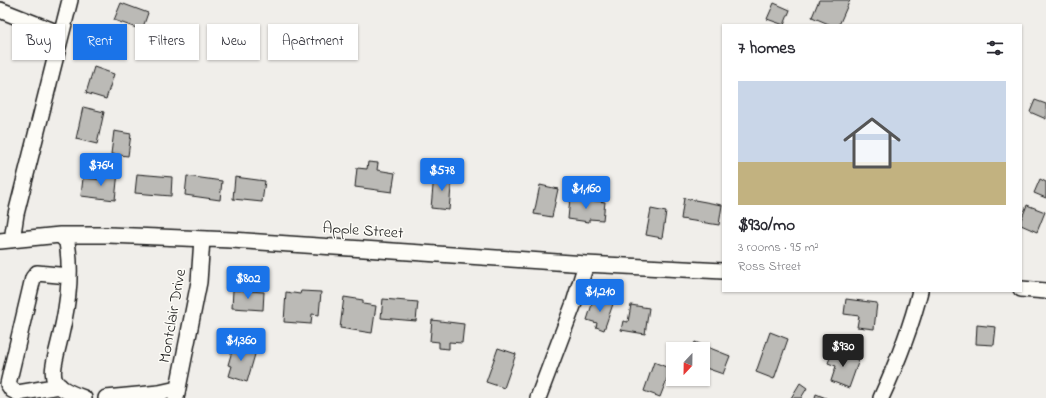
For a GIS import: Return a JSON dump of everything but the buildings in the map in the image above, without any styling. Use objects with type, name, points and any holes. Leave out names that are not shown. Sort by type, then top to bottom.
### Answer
[{"type":"street","points":[[64,24],[70,0]]},
{"type":"street","points":[[0,10],[36,24]]},
{"type":"street","points":[[6,240],[16,214],[54,60]]},
{"type":"street","points":[[60,235],[67,242],[69,276],[66,315],[53,372],[55,382],[68,393],[84,398]]},
{"type":"street","name":"Apple Street","points":[[6,240],[60,235],[109,235],[202,239],[586,264],[722,271]]},
{"type":"street","name":"Montclair Drive","points":[[177,394],[199,282],[202,239]]},
{"type":"street","points":[[538,398],[574,303],[586,264]]},
{"type":"street","points":[[60,386],[18,393],[12,390],[8,384],[33,278],[37,274],[69,276]]},
{"type":"street","points":[[1022,290],[1046,291]]},
{"type":"street","points":[[882,398],[913,319],[920,292]]},
{"type":"street","points":[[106,398],[177,394]]}]
